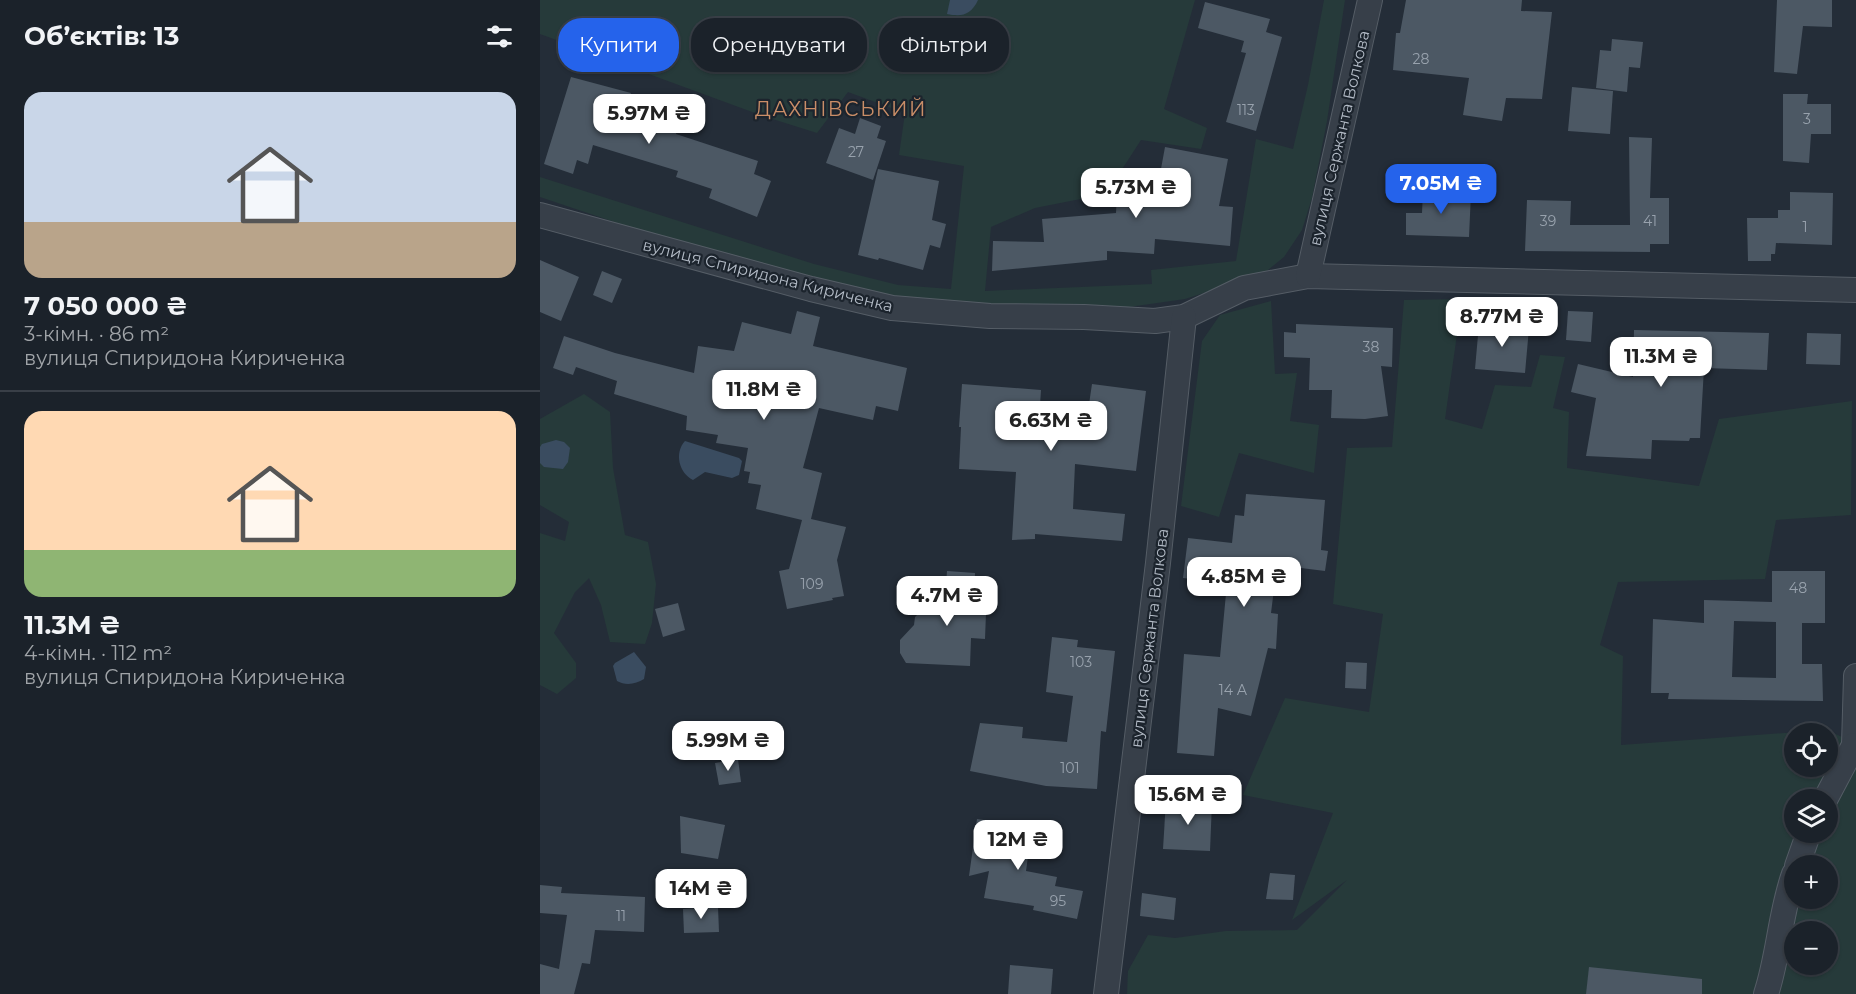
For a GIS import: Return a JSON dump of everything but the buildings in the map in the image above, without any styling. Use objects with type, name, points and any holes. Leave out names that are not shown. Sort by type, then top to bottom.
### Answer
[{"type":"street","name":"вулиця Сержанта Волкова","points":[[1308,276],[1370,0]]},
{"type":"street","name":"вулиця Спиридона Кириченка","points":[[543,221],[892,308],[990,316],[1084,317],[1155,321],[1184,317],[1244,288],[1308,276],[1856,290]]},
{"type":"street","name":"вулиця Сержанта Волкова","points":[[1106,994],[1158,563],[1184,317]]},
{"type":"street","points":[[1831,789],[1855,745],[1856,676]]},
{"type":"street","points":[[1766,994],[1784,909]]},
{"type":"green space","points":[[540,0],[1195,0],[1164,109],[1207,128],[1201,149],[1141,140],[1106,194],[1035,208],[991,227],[985,291],[1152,284],[1151,270],[1236,261],[1256,139],[1293,149],[1324,0],[1345,0],[1327,121],[1312,198],[1302,230],[1284,257],[1263,274],[1185,299],[1122,308],[919,304],[656,236],[540,197],[540,177],[814,264],[898,285],[951,289],[964,166],[899,155],[905,113],[848,92],[817,133],[763,116],[643,72],[679,72],[679,18],[558,18],[558,41],[540,34]]},
{"type":"green space","points":[[1462,299],[1445,419],[1482,429],[1495,385],[1531,387],[1540,355],[1565,357],[1553,408],[1569,412],[1567,468],[1699,486],[1719,419],[1852,401],[1851,515],[1776,520],[1765,579],[1618,582],[1600,645],[1623,656],[1621,745],[1784,733],[1784,777],[1838,777],[1838,735],[1856,743],[1856,994],[1127,994],[1128,971],[1148,935],[1175,938],[1226,931],[1297,930],[1347,880],[1292,920],[1333,813],[1243,795],[1285,698],[1369,712],[1383,614],[1333,604],[1347,448],[1392,447],[1404,300]]},
{"type":"green space","points":[[1271,301],[1275,374],[1297,373],[1290,421],[1319,425],[1314,473],[1239,453],[1219,517],[1181,506],[1202,341],[1220,315]]},
{"type":"green space","points":[[584,394],[610,412],[613,468],[625,535],[648,542],[656,584],[652,623],[645,644],[610,642],[601,605],[589,578],[575,592],[554,633],[576,663],[576,678],[557,694],[540,685],[540,533],[565,541],[569,522],[540,505],[540,419]]},
{"type":"water","points":[[950,0],[978,0],[969,12],[957,15],[947,14]]},
{"type":"water","points":[[556,440],[564,442],[570,448],[568,462],[563,469],[544,467],[540,463],[542,444]]},
{"type":"water","points":[[685,441],[739,458],[742,461],[739,475],[732,478],[705,472],[693,480],[688,477],[681,468],[679,457]]},
{"type":"water","points":[[634,652],[646,667],[644,679],[631,684],[617,681],[613,666]]},
{"type":"district","name":"ДАХНІВСЬКИЙ","points":[[841,109]]}]
